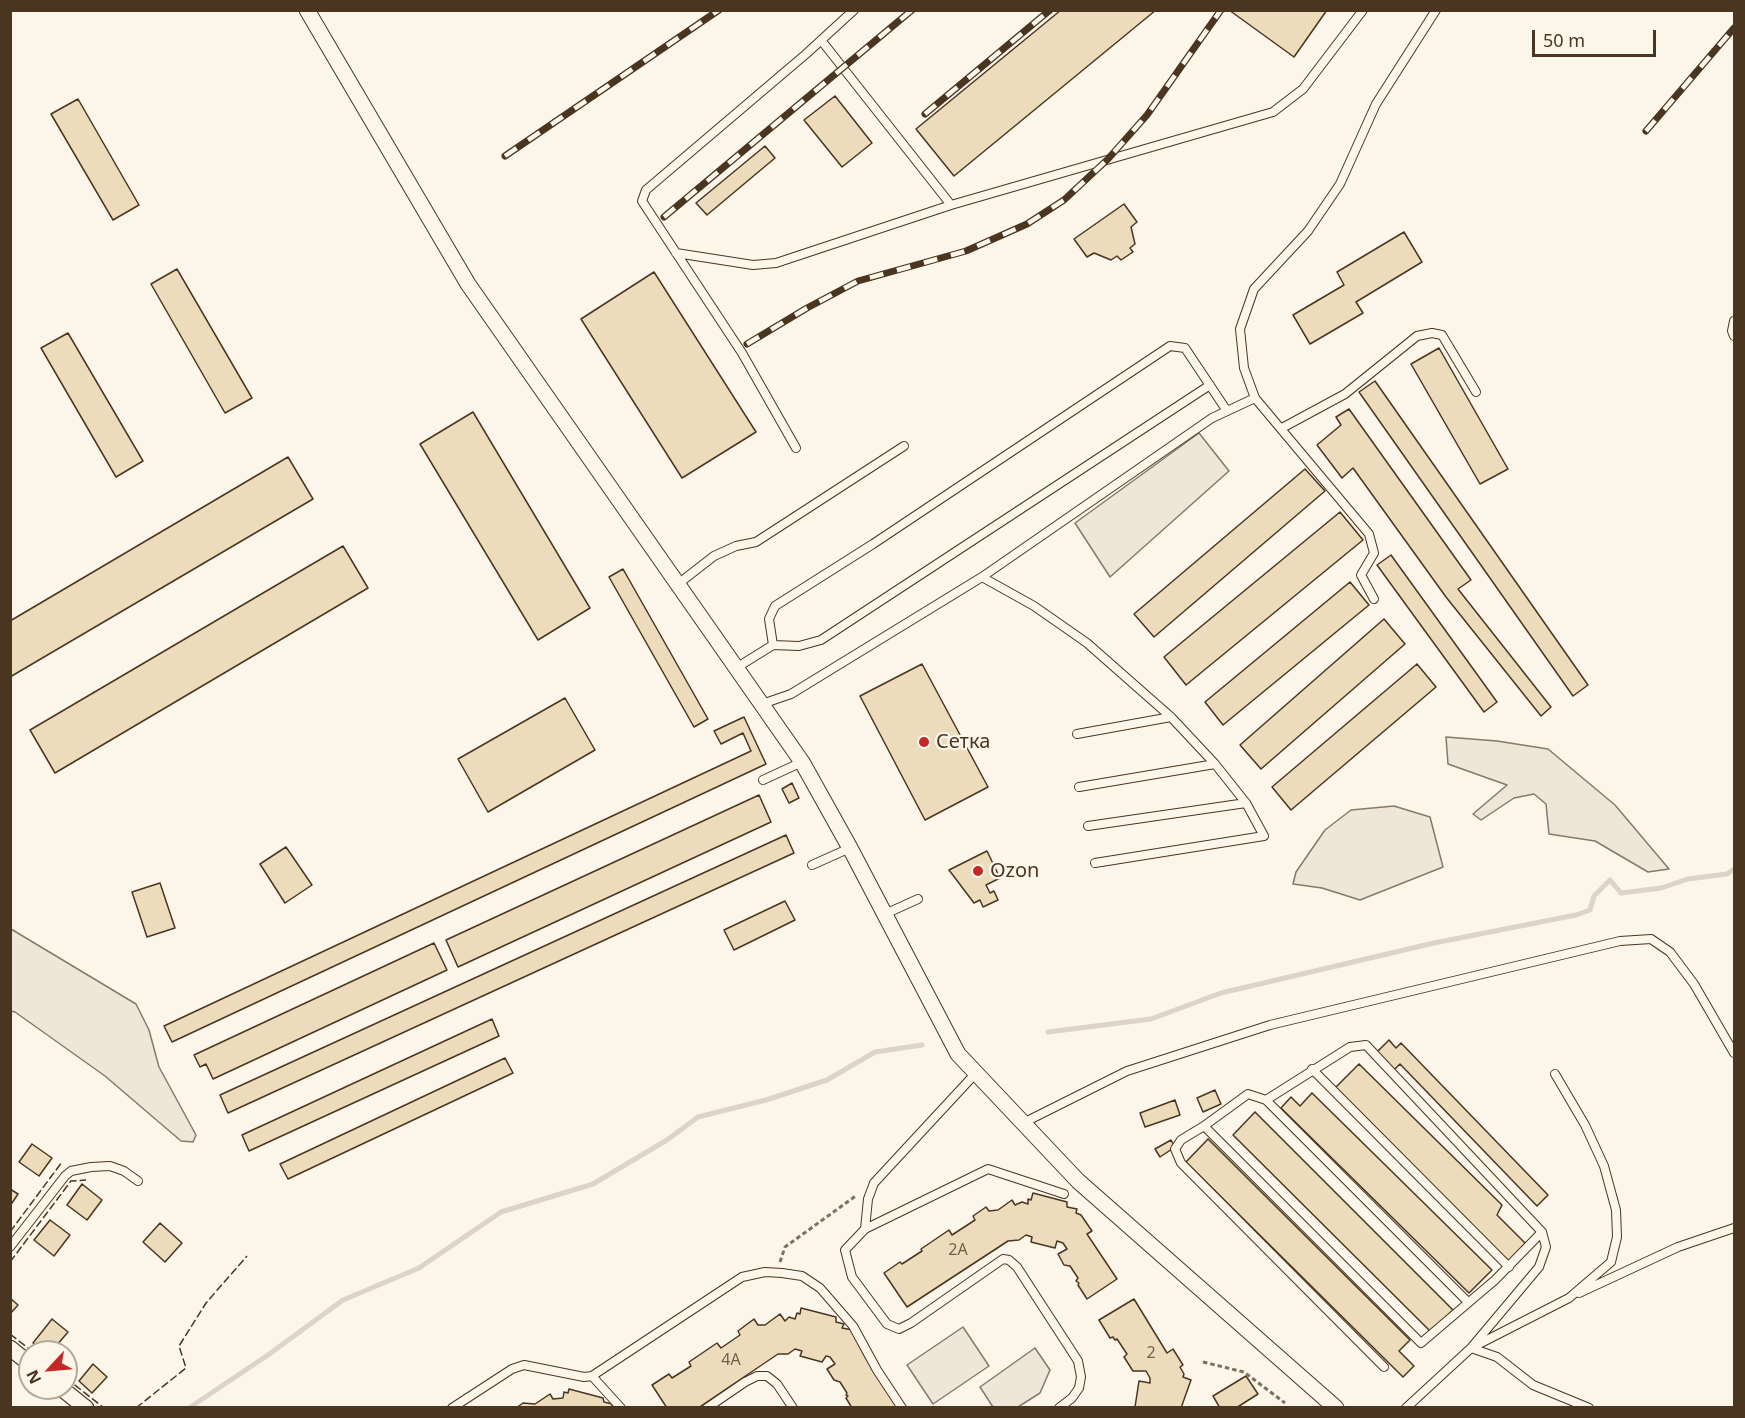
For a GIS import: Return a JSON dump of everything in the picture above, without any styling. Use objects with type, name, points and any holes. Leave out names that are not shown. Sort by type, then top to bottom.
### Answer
[{"type":"street","points":[[307,10],[468,284],[802,762],[850,848],[958,1054],[1078,1181],[1334,1407]]},
{"type":"lane","points":[[796,448],[742,353],[642,201],[646,190],[854,10]]},
{"type":"lane","points":[[676,253],[753,265],[776,263],[951,205],[1274,112],[1303,89],[1363,10]]},
{"type":"lane","points":[[1374,599],[1361,575],[1374,553],[1369,534],[1255,398],[1244,368],[1240,329],[1254,288],[1308,231],[1340,184],[1376,104],[1436,10]]},
{"type":"lane","points":[[821,40],[951,205]]},
{"type":"lane","points":[[1734,321],[1732,331],[1734,336]]},
{"type":"lane","points":[[1282,428],[1345,394],[1417,336],[1432,333],[1442,335],[1476,392]]},
{"type":"lane","points":[[773,645],[769,619],[775,606],[873,544],[1170,346],[1185,348],[1227,411]]},
{"type":"lane","points":[[736,668],[773,645],[799,646],[821,640],[1210,385]]},
{"type":"lane","points":[[762,704],[791,694],[982,577],[1212,418],[1255,398]]},
{"type":"lane","points":[[678,584],[714,556],[736,546],[756,542],[904,446]]},
{"type":"lane","points":[[982,577],[1034,606],[1086,643],[1171,717],[1215,764],[1246,803],[1264,836],[1095,863]]},
{"type":"lane","points":[[1077,734],[1171,717]]},
{"type":"lane","points":[[763,780],[802,762]]},
{"type":"lane","points":[[1079,787],[1215,764]]},
{"type":"lane","points":[[1088,826],[1246,803]]},
{"type":"lane","points":[[812,865],[850,848]]},
{"type":"lane","points":[[885,914],[918,899]]},
{"type":"lane","points":[[1023,1123],[1127,1071],[1270,1025],[1620,941],[1651,939],[1670,952],[1694,984],[1734,1053]]},
{"type":"lane","points":[[1266,1100],[1350,1047],[1366,1045],[1542,1232],[1546,1247],[1539,1268],[1471,1348],[1406,1407]]},
{"type":"lane","points":[[1312,1069],[1509,1267]]},
{"type":"lane","points":[[865,1229],[868,1199],[874,1184],[975,1074]]},
{"type":"lane","points":[[1555,1074],[1586,1125],[1604,1166],[1616,1210],[1617,1237],[1611,1262],[1569,1298]]},
{"type":"lane","points":[[1383,1367],[1181,1163],[1175,1149],[1181,1140],[1248,1094],[1266,1100],[1468,1302]]},
{"type":"lane","points":[[1204,1126],[1421,1342],[1509,1267],[1542,1232]]},
{"type":"lane","points":[[10,1247],[65,1176],[72,1171],[110,1166],[124,1171],[138,1181]]},
{"type":"lane","points":[[1059,1407],[1072,1398],[1079,1388],[1081,1377],[1078,1361],[1017,1267],[1009,1260],[1003,1259],[899,1329],[887,1324],[852,1277],[845,1250],[865,1229],[988,1169],[1064,1194]]},
{"type":"lane","points":[[1471,1348],[1569,1298],[1678,1247],[1734,1228]]},
{"type":"lane","points":[[452,1407],[524,1365],[584,1377],[592,1376],[742,1277],[777,1272],[802,1276],[820,1288],[853,1326],[877,1370],[902,1407]]},
{"type":"lane","points":[[1471,1348],[1497,1357],[1533,1385],[1589,1407]]},
{"type":"lane","points":[[592,1376],[621,1407]]},
{"type":"lane","points":[[707,1407],[745,1382],[757,1376],[767,1376],[777,1384],[793,1407]]},
{"type":"path","points":[[777,1272],[785,1247],[874,1184]]},
{"type":"path","points":[[1203,1362],[1244,1372],[1285,1403]]},
{"type":"shaded area","points":[[1199,433],[1229,471],[1110,577],[1075,523]]},
{"type":"shaded area","points":[[1446,737],[1497,741],[1548,749],[1615,805],[1669,869],[1648,872],[1595,841],[1549,834],[1546,804],[1534,794],[1514,798],[1481,820],[1473,814],[1507,785],[1448,764]]},
{"type":"shaded area","points":[[1394,806],[1430,817],[1443,867],[1360,900],[1322,888],[1293,884],[1296,872],[1325,830],[1351,810]]},
{"type":"shaded area","points":[[11,929],[136,1004],[149,1030],[159,1067],[196,1135],[193,1142],[181,1141],[105,1076],[11,1011]]},
{"type":"shaded area","points":[[963,1327],[989,1366],[933,1404],[907,1365]]},
{"type":"shaded area","points":[[1035,1348],[1050,1370],[1040,1393],[1018,1407],[993,1407],[980,1387]]},
{"type":"building","points":[[1061,10],[1156,10],[954,176],[916,129]]},
{"type":"building","points":[[1229,10],[1327,10],[1294,57]]},
{"type":"building","points":[[835,96],[872,143],[842,167],[804,120]]},
{"type":"building","points":[[78,99],[139,205],[113,220],[51,114]]},
{"type":"building","points":[[765,146],[775,158],[707,215],[696,203]]},
{"type":"building","points":[[1124,204],[1137,222],[1131,227],[1135,244],[1130,248],[1133,252],[1121,260],[1117,256],[1111,260],[1094,253],[1087,257],[1074,239]]},
{"type":"building","points":[[1404,232],[1422,262],[1356,302],[1363,313],[1310,344],[1293,315],[1344,285],[1337,272]]},
{"type":"building","points":[[177,269],[252,398],[225,413],[151,284]]},
{"type":"building","points":[[654,272],[756,432],[682,478],[581,319]]},
{"type":"building","points":[[68,333],[143,461],[116,477],[41,348]]},
{"type":"building","points":[[1439,348],[1508,469],[1480,484],[1411,364]]},
{"type":"building","points":[[1375,381],[1588,685],[1573,696],[1359,392]]},
{"type":"building","points":[[1349,409],[1471,580],[1458,589],[1551,707],[1541,716],[1446,597],[1353,468],[1342,478],[1317,445],[1341,425],[1336,417]]},
{"type":"building","points":[[473,412],[590,608],[538,640],[420,444]]},
{"type":"building","points":[[288,457],[313,499],[10,677],[10,621]]},
{"type":"building","points":[[1305,469],[1325,491],[1154,637],[1134,614]]},
{"type":"building","points":[[1340,512],[1363,540],[1186,685],[1164,657]]},
{"type":"building","points":[[343,546],[368,588],[55,773],[30,730]]},
{"type":"building","points":[[1391,555],[1497,702],[1484,712],[1377,565]]},
{"type":"building","points":[[623,569],[708,719],[694,727],[609,577]]},
{"type":"building","points":[[1350,582],[1369,605],[1223,725],[1205,702]]},
{"type":"building","points":[[1384,619],[1405,644],[1261,769],[1240,745]]},
{"type":"building","name":"Сетка","points":[[922,664],[988,787],[925,820],[860,696]]},
{"type":"building","points":[[1417,664],[1436,687],[1291,810],[1272,787]]},
{"type":"building","points":[[565,698],[595,750],[488,812],[458,759]]},
{"type":"building","points":[[744,717],[766,764],[172,1042],[164,1026],[751,751],[743,733],[721,744],[714,731]]},
{"type":"building","points":[[792,783],[799,798],[789,803],[782,789]]},
{"type":"building","points":[[759,795],[771,822],[458,967],[446,940]]},
{"type":"building","points":[[786,835],[794,853],[228,1113],[220,1095]]},
{"type":"building","points":[[286,847],[312,885],[285,903],[260,864]]},
{"type":"building","points":[[987,851],[1000,878],[986,885],[990,893],[994,891],[998,900],[983,907],[980,900],[974,903],[949,870]]},
{"type":"building","points":[[160,883],[175,928],[147,937],[132,892]]},
{"type":"building","points":[[785,901],[795,920],[734,950],[724,930]]},
{"type":"building","points":[[434,943],[447,970],[213,1079],[206,1064],[200,1067],[194,1055]]},
{"type":"building","points":[[492,1019],[499,1036],[249,1151],[242,1135]]},
{"type":"building","points":[[1389,1040],[1396,1048],[1401,1043],[1548,1195],[1537,1206],[1400,1064],[1393,1071],[1376,1053]]},
{"type":"building","points":[[505,1058],[513,1073],[288,1179],[280,1164]]},
{"type":"building","points":[[1359,1064],[1502,1205],[1497,1215],[1527,1245],[1510,1263],[1334,1089]]},
{"type":"building","points":[[1215,1090],[1221,1104],[1203,1112],[1197,1098]]},
{"type":"building","points":[[1312,1093],[1492,1270],[1469,1293],[1281,1108],[1291,1097],[1300,1106]]},
{"type":"building","points":[[1175,1100],[1180,1115],[1145,1127],[1140,1113]]},
{"type":"building","points":[[1255,1112],[1453,1310],[1431,1332],[1233,1135]]},
{"type":"building","points":[[1208,1139],[1410,1340],[1399,1351],[1414,1366],[1403,1377],[1186,1162]]},
{"type":"building","points":[[1171,1140],[1175,1147],[1160,1157],[1155,1149]]},
{"type":"building","points":[[32,1144],[52,1158],[39,1176],[19,1162]]},
{"type":"building","points":[[82,1184],[102,1200],[87,1220],[67,1205]]},
{"type":"building","points":[[10,1189],[18,1194],[10,1206]]},
{"type":"building","points":[[1033,1193],[1067,1202],[1067,1207],[1077,1209],[1076,1213],[1081,1215],[1092,1231],[1087,1234],[1117,1279],[1087,1299],[1076,1281],[1078,1278],[1070,1266],[1064,1265],[1058,1254],[1067,1249],[1063,1243],[1057,1241],[1055,1248],[1031,1242],[1032,1237],[1026,1235],[1019,1240],[1008,1241],[907,1307],[884,1273],[922,1251],[921,1249],[949,1230],[952,1235],[975,1220],[973,1216],[986,1207],[989,1211],[998,1210],[1012,1200],[1015,1205],[1022,1202],[1028,1204],[1028,1199],[1031,1200]]},
{"type":"building","points":[[50,1220],[70,1235],[54,1256],[34,1240]]},
{"type":"building","points":[[160,1223],[182,1243],[165,1262],[143,1242]]},
{"type":"building","points":[[10,1298],[18,1305],[10,1314]]},
{"type":"building","points":[[1134,1299],[1167,1353],[1173,1349],[1183,1365],[1180,1367],[1184,1374],[1183,1377],[1191,1380],[1181,1408],[1135,1407],[1139,1381],[1150,1383],[1150,1378],[1146,1371],[1133,1371],[1124,1357],[1127,1354],[1117,1339],[1110,1338],[1099,1320]]},
{"type":"building","points":[[801,1308],[836,1317],[836,1322],[844,1324],[842,1328],[853,1330],[863,1345],[860,1347],[865,1357],[899,1405],[896,1408],[852,1408],[840,1382],[834,1380],[827,1369],[835,1364],[830,1357],[826,1356],[822,1362],[800,1356],[802,1351],[795,1349],[788,1354],[778,1354],[698,1408],[667,1408],[652,1385],[669,1374],[672,1378],[691,1366],[689,1362],[717,1343],[721,1348],[740,1335],[738,1331],[754,1319],[758,1325],[765,1325],[780,1314],[785,1321],[789,1317],[795,1319],[797,1313],[800,1314]]},
{"type":"building","points":[[52,1319],[68,1332],[61,1340],[35,1340]]},
{"type":"building","points":[[93,1364],[107,1377],[92,1393],[79,1381]]},
{"type":"building","points":[[1246,1376],[1258,1394],[1236,1408],[1220,1408],[1213,1396]]},
{"type":"building","points":[[569,1389],[603,1398],[604,1402],[612,1404],[612,1408],[516,1408],[523,1403],[535,1404],[550,1394],[553,1399],[563,1398],[564,1392],[568,1393]]},
{"type":"waterway","points":[[1048,1032],[1151,1019],[1221,993],[1434,943],[1576,915],[1590,910],[1594,896],[1610,880],[1621,893],[1661,888],[1688,879],[1727,874],[1734,869]]},
{"type":"waterway","points":[[189,1408],[268,1355],[343,1300],[419,1268],[501,1212],[593,1184],[667,1140],[698,1117],[766,1100],[827,1080],[875,1052],[922,1045]]},
{"type":"railway","points":[[505,156],[719,10]]},
{"type":"railway","points":[[664,217],[912,10]]},
{"type":"railway","points":[[925,114],[1050,10]]},
{"type":"railway","points":[[747,344],[858,281],[966,251],[1027,224],[1064,200],[1108,159],[1147,115],[1221,10]]},
{"type":"railway","points":[[1646,131],[1734,28]]},
{"type":"fence","points":[[10,1232],[62,1162]]},
{"type":"fence","points":[[10,1262],[71,1181],[86,1180]]},
{"type":"fence","points":[[136,1408],[186,1368],[179,1346],[206,1303],[247,1256]]},
{"type":"fence","points":[[10,1334],[18,1340]]},
{"type":"fence","points":[[78,1387],[104,1408]]},
{"type":"place","name":"Сетка","points":[[924,742]]},
{"type":"place","name":"Ozon","points":[[978,871]]}]
